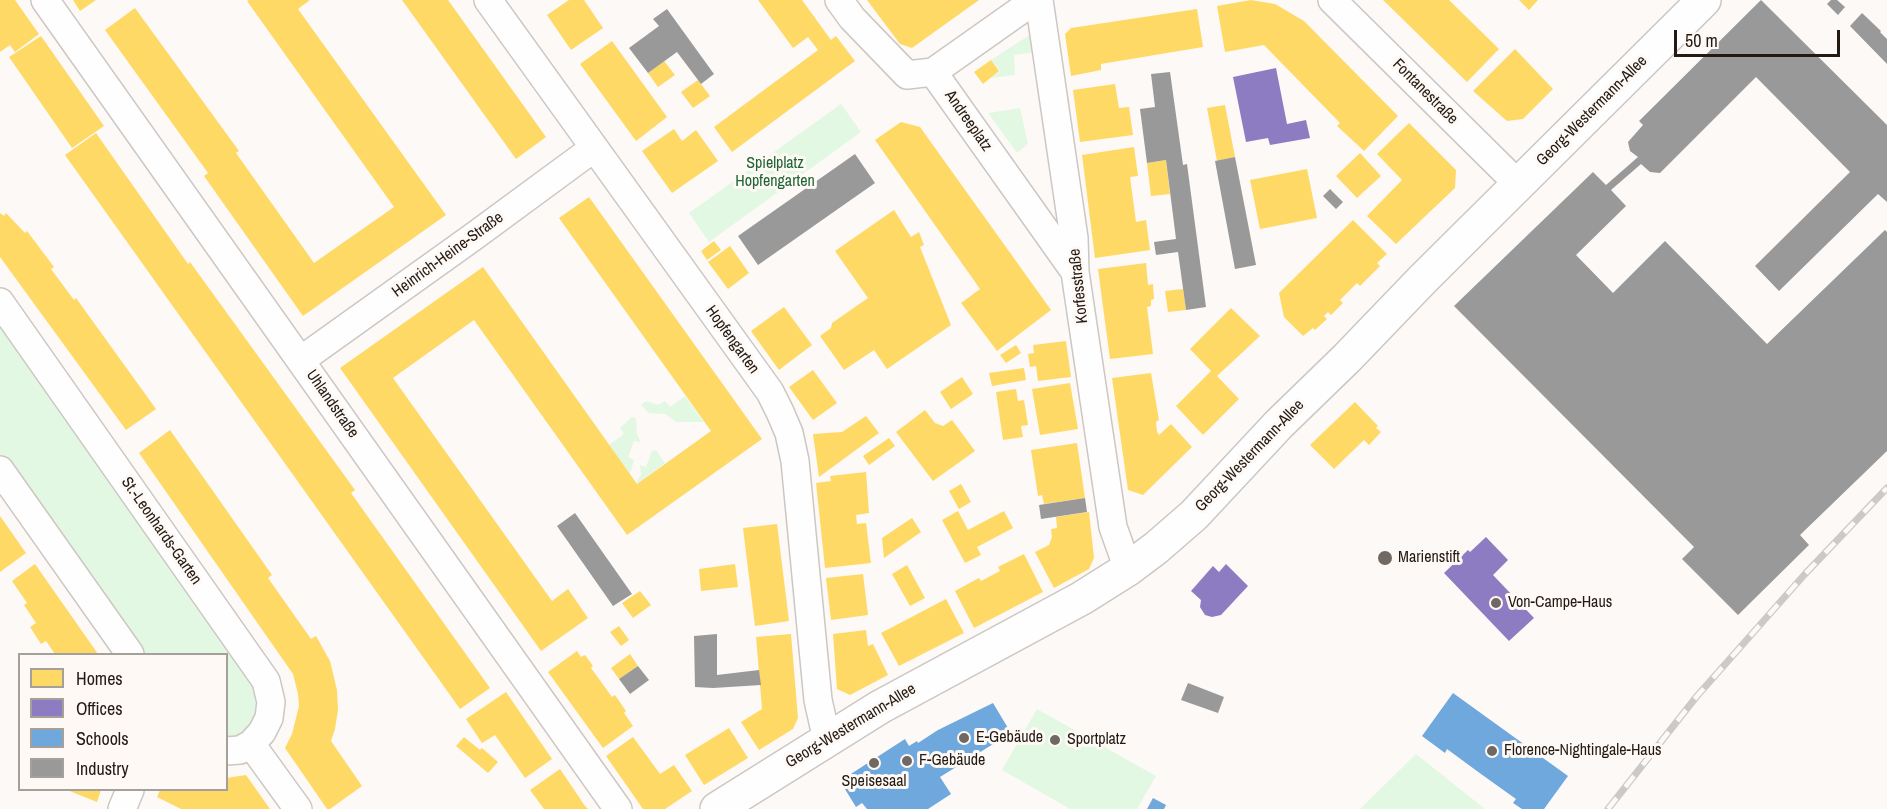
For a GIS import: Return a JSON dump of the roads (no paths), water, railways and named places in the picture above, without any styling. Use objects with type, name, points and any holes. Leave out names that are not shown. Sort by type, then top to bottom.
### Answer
[{"type":"street","name":"Uhlandstraße","points":[[45,0],[618,809]]},
{"type":"street","name":"Hopfengarten","points":[[488,0],[770,392],[780,412],[789,433],[795,461],[818,700],[827,740]]},
{"type":"street","points":[[839,0],[852,18],[906,75],[933,72],[1035,0]]},
{"type":"street","name":"Korfesstraße","points":[[1040,0],[1074,238],[1075,272],[1113,527],[1128,569]]},
{"type":"street","name":"Fontanestraße","points":[[1332,0],[1518,184]]},
{"type":"street","name":"Georg-Westermann-Allee","points":[[717,809],[889,702],[1082,598],[1128,569],[1194,515],[1285,419],[1704,0]]},
{"type":"street","name":"Andreeplatz","points":[[933,72],[1075,272]]},
{"type":"street","name":"Heinrich-Heine-Straße","points":[[301,360],[594,148]]},
{"type":"street","name":"St.-Leonhards-Garten","points":[[0,302],[266,681],[271,702],[269,718],[239,748]]},
{"type":"street","points":[[0,470],[129,653]]},
{"type":"street","points":[[239,748],[298,809]]},
{"type":"street","points":[[122,809],[129,791]]},
{"type":"railway","points":[[1608,809],[1697,696],[1805,574],[1887,488]]},
{"type":"place","name":"Marienstift","points":[[1385,558]]},
{"type":"place","name":"Von-Campe-Haus","points":[[1496,603]]},
{"type":"place","name":"E-Gebäude","points":[[964,738]]},
{"type":"place","name":"Sportplatz","points":[[1055,740]]},
{"type":"place","name":"Florence-Nightingale-Haus","points":[[1492,751]]},
{"type":"place","name":"F-Gebäude","points":[[907,761]]},
{"type":"place","name":"Speisesaal","points":[[874,763]]},
{"type":"park label","name":"Spielplatz Hopfengarten","points":[[775,173]]}]
